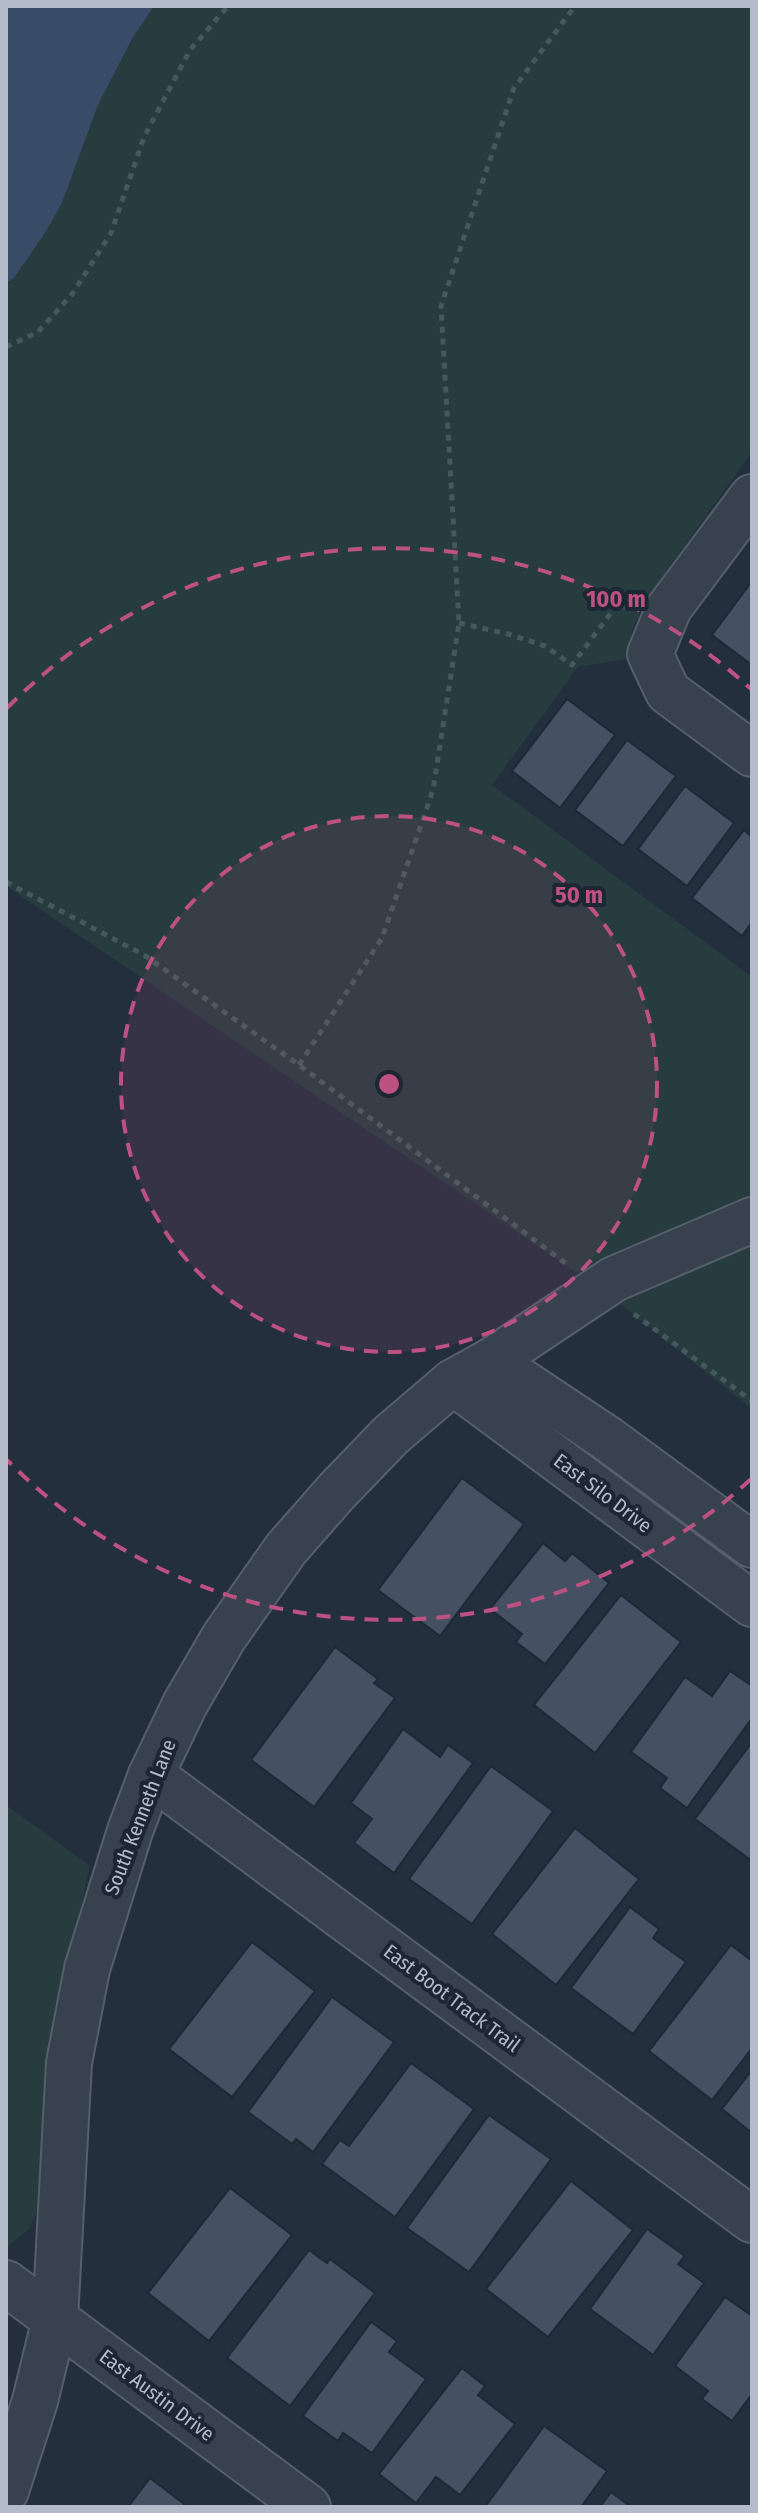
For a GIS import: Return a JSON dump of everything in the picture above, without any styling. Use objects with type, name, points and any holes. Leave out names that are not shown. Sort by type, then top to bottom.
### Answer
[{"type":"street","points":[[752,497],[669,608],[654,643],[668,692],[752,754]]},
{"type":"street","name":"South Kenneth Lane","points":[[6,2491],[35,2401],[55,2319],[69,2063],[87,1969],[151,1775],[185,1704],[224,1637],[286,1549],[391,1435],[453,1382],[491,1361],[614,1279],[752,1220]]},
{"type":"street","points":[[491,1361],[608,1439],[752,1545]]},
{"type":"street","name":"East Silo Drive","points":[[453,1382],[752,1604]]},
{"type":"street","name":"East Boot Track Trail","points":[[151,1775],[752,2220]]},
{"type":"street","name":"East Austin Drive","points":[[6,2283],[308,2507]]},
{"type":"path","points":[[6,347],[38,332],[73,293],[111,233],[144,137],[190,50],[228,6]]},
{"type":"path","points":[[299,1065],[382,938],[433,790],[459,623],[441,306],[514,88],[575,6]]},
{"type":"path","points":[[459,623],[545,646],[572,665],[619,602],[654,643]]},
{"type":"path","points":[[6,882],[144,955],[299,1065],[752,1401]]},
{"type":"green space","points":[[154,6],[752,6],[752,452],[646,599],[633,628],[626,659],[578,667],[492,785],[752,977],[752,1409],[600,1288],[6,886],[6,283],[14,277],[45,233],[62,203],[98,105],[132,39]]},
{"type":"green space","points":[[6,1805],[90,1866],[47,2060],[36,2214],[29,2229],[6,2247]]},
{"type":"water","points":[[6,6],[154,6],[132,39],[98,105],[62,203],[14,278],[6,283]]},
{"type":"building","points":[[752,581],[752,665],[712,635]]},
{"type":"building","points":[[567,699],[615,735],[560,808],[512,771]]},
{"type":"building","points":[[627,740],[676,776],[623,846],[575,810]]},
{"type":"building","points":[[685,786],[734,823],[687,886],[638,849]]},
{"type":"building","points":[[744,830],[752,837],[752,922],[742,936],[692,898]]},
{"type":"building","points":[[462,1478],[524,1524],[440,1636],[378,1590]]},
{"type":"building","points":[[543,1543],[565,1561],[572,1553],[609,1583],[545,1664],[516,1642],[522,1634],[490,1609]]},
{"type":"building","points":[[621,1595],[681,1642],[595,1753],[534,1705]]},
{"type":"building","points":[[335,1647],[378,1679],[374,1683],[395,1698],[314,1807],[251,1760]]},
{"type":"building","points":[[730,1671],[752,1686],[752,1718],[687,1808],[660,1788],[667,1778],[631,1752],[685,1677],[712,1696]]},
{"type":"building","points":[[403,1729],[440,1757],[448,1745],[473,1763],[394,1873],[354,1843],[372,1819],[351,1803]]},
{"type":"building","points":[[752,1742],[752,1861],[695,1819]]},
{"type":"building","points":[[491,1766],[553,1811],[472,1924],[409,1879]]},
{"type":"building","points":[[575,1828],[639,1879],[556,1985],[492,1934]]},
{"type":"building","points":[[630,1907],[659,1929],[653,1938],[686,1962],[633,2034],[571,1988]]},
{"type":"building","points":[[252,1942],[315,1991],[232,2097],[169,2049]]},
{"type":"building","points":[[731,1945],[752,1961],[752,2048],[712,2100],[649,2051]]},
{"type":"building","points":[[332,1997],[394,2042],[313,2152],[296,2139],[292,2144],[248,2112]]},
{"type":"building","points":[[411,2063],[474,2109],[395,2217],[322,2164],[340,2140],[349,2146]]},
{"type":"building","points":[[752,2070],[752,2133],[722,2109]]},
{"type":"building","points":[[489,2115],[551,2159],[469,2272],[407,2228]]},
{"type":"building","points":[[571,2181],[633,2230],[548,2337],[486,2289]]},
{"type":"building","points":[[230,2188],[292,2235],[209,2341],[148,2293]]},
{"type":"building","points":[[647,2229],[685,2256],[678,2264],[704,2283],[653,2355],[590,2309]]},
{"type":"building","points":[[309,2250],[327,2263],[330,2259],[375,2293],[290,2406],[227,2358]]},
{"type":"building","points":[[725,2297],[752,2316],[752,2394],[732,2421],[702,2399],[708,2391],[675,2366]]},
{"type":"building","points":[[371,2322],[397,2341],[389,2352],[426,2379],[372,2453],[343,2433],[338,2441],[303,2416]]},
{"type":"building","points":[[462,2368],[485,2386],[478,2395],[515,2424],[460,2495],[436,2477],[416,2503],[379,2474]]},
{"type":"building","points":[[544,2426],[607,2471],[581,2507],[485,2507]]},
{"type":"building","points":[[150,2478],[188,2507],[128,2507]]},
{"type":"building","points":[[611,2492],[631,2507],[600,2507]]}]
